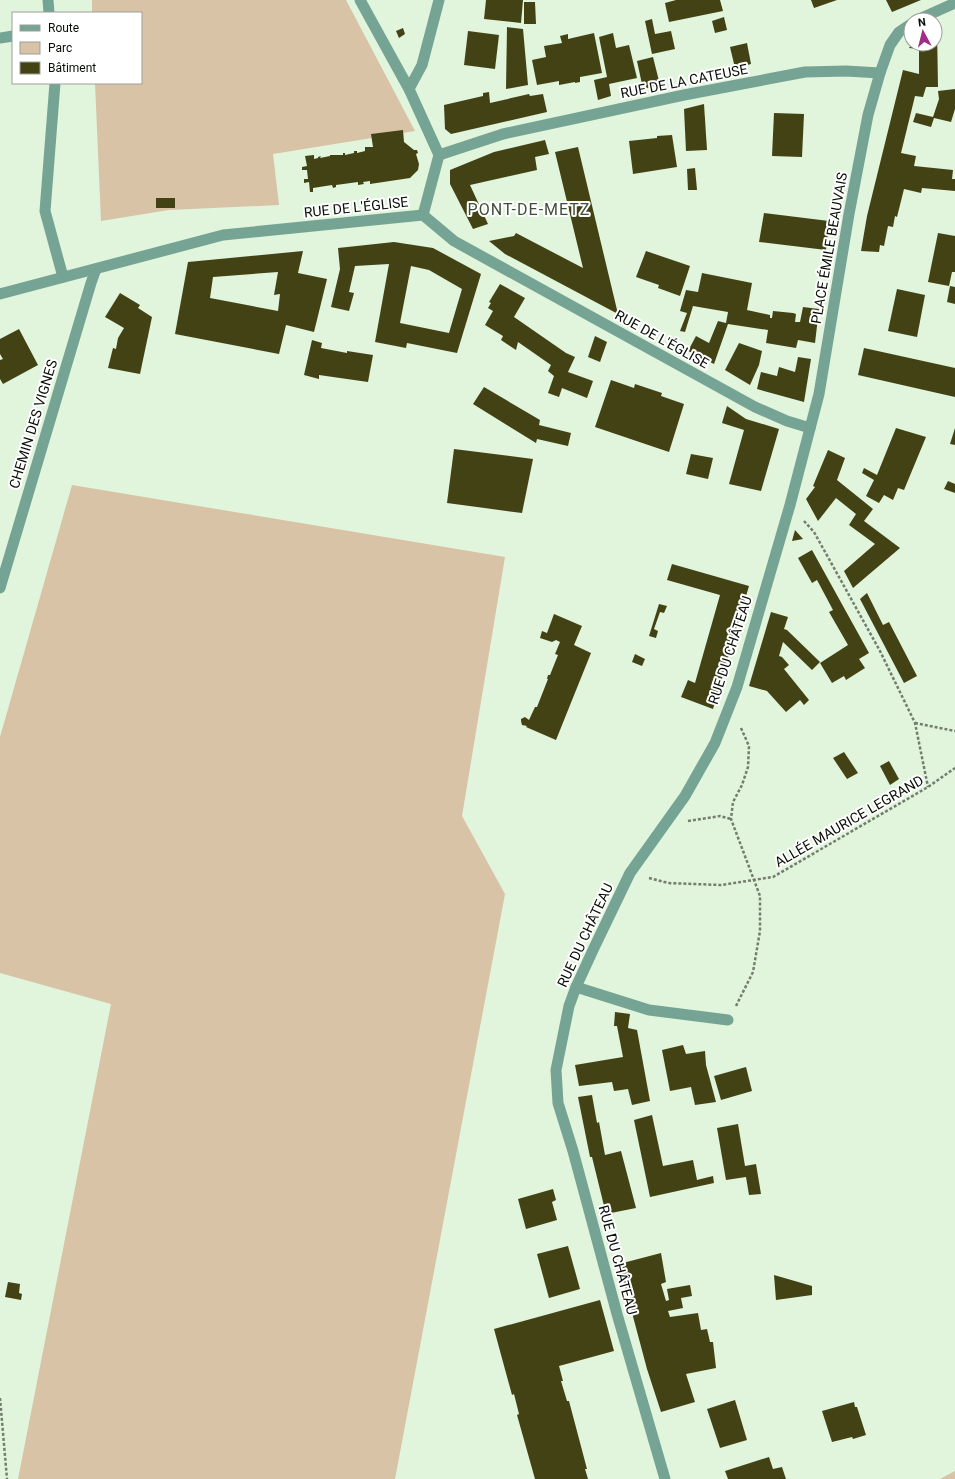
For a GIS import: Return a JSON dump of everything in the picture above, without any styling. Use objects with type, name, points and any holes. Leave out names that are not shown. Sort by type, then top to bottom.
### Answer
[{"type":"street","points":[[48,0],[48,12]]},
{"type":"street","points":[[360,0],[409,89],[439,156],[423,216]]},
{"type":"street","points":[[409,89],[422,65],[439,0]]},
{"type":"street","points":[[935,12],[955,3]]},
{"type":"street","points":[[880,73],[890,45],[903,30]]},
{"type":"street","points":[[0,38],[12,36]]},
{"type":"street","name":"RUE DE LA CATEUSE","points":[[439,156],[503,134],[684,95],[805,72],[846,71],[880,73]]},
{"type":"street","name":"PLACE ÉMILE BEAUVAIS","points":[[810,428],[819,394],[849,214],[867,122],[880,73]]},
{"type":"street","points":[[55,84],[45,212],[63,277]]},
{"type":"street","name":"RUE DE L'ÉGLISE","points":[[0,294],[223,235],[423,216],[454,241],[681,367],[755,407],[787,421],[810,428]]},
{"type":"street","name":"CHEMIN DES VIGNES","points":[[0,588],[96,269]]},
{"type":"street","name":"RUE DU CHÂTEAU","points":[[665,1479],[573,1151],[558,1103],[556,1070],[569,1006],[576,987],[630,873],[685,796],[711,749],[738,687],[790,505],[810,428]]},
{"type":"street","points":[[576,987],[649,1010],[728,1020]]},
{"type":"path","points":[[790,505],[814,532],[880,651],[915,723],[928,787]]},
{"type":"path","points":[[728,1020],[753,972],[760,931],[760,896],[731,819],[733,802],[742,785],[748,767],[749,746],[730,704]]},
{"type":"path","points":[[915,723],[955,731]]},
{"type":"path","name":"ALLÉE MAURICE LEGRAND","points":[[630,873],[668,883],[721,885],[773,877],[928,787],[955,768]]},
{"type":"path","points":[[666,822],[697,821],[720,816],[731,819]]},
{"type":"path","points":[[0,1398],[7,1479]]},
{"type":"green space","points":[[92,0],[346,0],[415,131],[273,154],[279,205],[169,210],[101,221],[95,84],[142,84],[142,12],[92,12]]},
{"type":"green space","points":[[72,485],[505,557],[462,816],[505,894],[395,1479],[18,1479],[111,1004],[0,973],[0,737]]},
{"type":"green space","points":[[955,1471],[955,1479],[940,1479]]},
{"type":"building","points":[[486,0],[523,0],[521,23],[484,19]]},
{"type":"building","points":[[676,0],[720,0],[723,11],[669,22],[665,3]]},
{"type":"building","points":[[811,0],[837,0],[814,8]]},
{"type":"building","points":[[886,0],[921,0],[892,12]]},
{"type":"building","points":[[524,2],[535,2],[536,24],[524,24]]},
{"type":"building","points":[[724,17],[727,30],[715,33],[712,21]]},
{"type":"building","points":[[652,19],[655,34],[671,31],[675,49],[652,54],[645,21]]},
{"type":"building","points":[[507,27],[523,29],[528,85],[506,89]]},
{"type":"building","points":[[403,28],[405,34],[399,38],[396,31]]},
{"type":"building","points":[[468,31],[499,35],[495,69],[464,65]]},
{"type":"building","points":[[594,33],[602,73],[580,77],[580,82],[575,83],[559,85],[559,81],[537,85],[532,60],[546,57],[544,46],[562,43],[560,36],[568,34],[568,39]]},
{"type":"building","points":[[613,33],[616,48],[629,45],[637,78],[609,84],[611,96],[598,100],[594,80],[607,77],[599,37]]},
{"type":"building","points":[[747,43],[751,64],[735,68],[730,47]]},
{"type":"building","points":[[919,52],[937,52],[938,87],[926,87],[923,97],[915,96],[901,153],[916,156],[914,166],[953,170],[952,179],[955,179],[955,191],[922,188],[921,193],[904,189],[893,227],[888,226],[884,246],[880,245],[879,252],[861,251],[867,216],[903,70],[919,74]]},
{"type":"building","points":[[653,57],[660,85],[643,89],[637,61]]},
{"type":"building","points":[[955,89],[955,109],[951,122],[934,118],[931,127],[913,122],[916,113],[933,117],[939,99],[938,91]]},
{"type":"building","points":[[489,92],[490,103],[529,94],[530,96],[543,94],[547,112],[451,134],[445,129],[444,105],[483,96],[483,93]]},
{"type":"building","points":[[704,104],[707,150],[686,151],[684,109]]},
{"type":"building","points":[[774,113],[804,114],[802,157],[772,156]]},
{"type":"building","points":[[403,130],[404,142],[414,150],[417,150],[418,153],[416,154],[419,164],[418,170],[410,178],[370,184],[370,181],[363,182],[364,184],[358,185],[358,182],[336,185],[336,187],[333,188],[332,185],[313,188],[313,192],[310,192],[309,182],[304,183],[304,179],[308,179],[307,170],[302,170],[302,167],[307,166],[305,156],[314,155],[314,159],[321,156],[320,158],[330,155],[343,155],[343,153],[345,153],[345,155],[354,153],[354,151],[357,151],[357,153],[365,151],[365,147],[373,147],[371,134]]},
{"type":"building","points":[[672,135],[677,167],[633,174],[629,141]]},
{"type":"building","points":[[545,140],[549,154],[535,157],[537,170],[470,185],[488,224],[473,229],[450,184],[450,170],[494,152]]},
{"type":"building","points":[[578,147],[618,314],[505,254],[489,241],[514,236],[516,233],[583,268],[555,152]]},
{"type":"building","points":[[695,168],[697,190],[688,190],[687,169]]},
{"type":"building","points":[[156,198],[175,198],[175,208],[156,208]]},
{"type":"building","points":[[764,213],[829,221],[826,250],[759,242]]},
{"type":"building","points":[[938,233],[955,236],[955,272],[952,272],[949,286],[928,282]]},
{"type":"building","points":[[394,242],[433,248],[481,274],[457,353],[407,343],[406,348],[375,342],[389,264],[355,266],[349,292],[354,293],[349,311],[331,307],[340,269],[338,248]],"holes":[[[411,266],[429,270],[462,289],[449,333],[400,323]]]},
{"type":"building","points":[[303,251],[298,273],[327,279],[314,332],[286,325],[279,354],[175,334],[188,262]],"holes":[[[278,272],[274,295],[280,294],[278,311],[210,298],[213,277]]]},
{"type":"building","points":[[646,251],[690,266],[680,296],[658,288],[659,285],[636,277]]},
{"type":"building","points":[[702,273],[752,283],[747,310],[770,315],[770,318],[772,318],[773,311],[793,313],[796,314],[795,322],[800,322],[803,307],[819,309],[815,343],[798,340],[796,348],[766,343],[768,330],[728,324],[714,364],[688,351],[696,336],[709,343],[718,321],[726,323],[728,312],[693,306],[685,332],[680,331],[687,313],[680,311],[686,290],[698,292]]},
{"type":"building","points":[[500,284],[525,298],[514,317],[566,353],[575,357],[568,372],[593,381],[587,398],[562,388],[559,397],[548,393],[554,376],[548,371],[551,365],[518,342],[516,350],[501,340],[503,336],[485,325],[493,311],[488,308],[491,303],[489,302]]},
{"type":"building","points":[[950,286],[955,287],[955,304],[947,302]]},
{"type":"building","points":[[897,289],[925,295],[917,337],[888,331]]},
{"type":"building","points":[[120,293],[140,305],[138,308],[152,317],[140,374],[108,368],[113,348],[116,349],[118,338],[124,328],[105,317]]},
{"type":"building","points":[[19,329],[38,365],[3,384],[0,379],[0,360],[3,359],[0,354],[0,339]]},
{"type":"building","points":[[595,336],[607,342],[600,362],[588,357]]},
{"type":"building","points":[[312,340],[322,343],[321,348],[347,353],[347,351],[373,355],[368,382],[319,375],[319,379],[304,375]]},
{"type":"building","points":[[739,343],[762,351],[759,365],[750,385],[725,370]]},
{"type":"building","points":[[864,348],[955,368],[955,397],[858,375]]},
{"type":"building","points":[[798,357],[811,359],[804,402],[757,389],[761,372],[777,376],[779,367],[795,372]]},
{"type":"building","points":[[611,380],[634,388],[635,384],[662,393],[661,396],[684,404],[669,452],[595,427]]},
{"type":"building","points":[[484,387],[540,420],[539,425],[571,433],[568,446],[537,439],[536,443],[473,404]]},
{"type":"building","points":[[727,406],[746,419],[779,429],[761,491],[729,484],[744,430],[722,423]]},
{"type":"building","points":[[896,428],[926,437],[904,490],[898,488],[893,500],[884,495],[879,503],[866,496],[874,480],[862,473],[864,468],[877,475]]},
{"type":"building","points":[[955,428],[955,445],[950,444]]},
{"type":"building","points":[[454,449],[533,459],[522,513],[447,503]]},
{"type":"building","points":[[828,450],[845,458],[837,480],[873,509],[864,521],[900,548],[853,588],[844,571],[875,544],[849,525],[856,514],[836,498],[818,521],[806,499],[815,487],[813,486]]},
{"type":"building","points":[[691,454],[713,458],[708,479],[686,474]]},
{"type":"building","points":[[948,481],[955,484],[955,493],[944,489]]},
{"type":"building","points":[[795,530],[803,539],[792,541]]},
{"type":"building","points":[[812,550],[869,653],[859,659],[865,668],[846,680],[844,676],[832,683],[820,663],[848,645],[829,612],[833,610],[817,580],[812,583],[798,558]]},
{"type":"building","points":[[672,564],[749,586],[713,709],[681,697],[688,680],[695,683],[720,595],[667,580]]},
{"type":"building","points":[[867,593],[883,625],[889,622],[917,676],[904,683],[860,599]]},
{"type":"building","points":[[659,604],[667,606],[664,613],[660,612],[654,629],[658,631],[656,638],[649,636]]},
{"type":"building","points":[[771,612],[788,617],[784,629],[787,630],[820,662],[812,670],[783,642],[779,656],[782,657],[789,665],[784,669],[809,700],[804,705],[800,700],[786,712],[767,691],[749,686]]},
{"type":"building","points":[[554,614],[582,626],[574,645],[591,653],[556,740],[522,725],[521,721],[521,719],[525,717],[529,720],[535,707],[537,707],[548,679],[548,675],[550,675],[558,655],[555,654],[560,642],[556,640],[552,642],[540,638],[542,631],[547,633]]},
{"type":"building","points":[[635,654],[645,659],[642,666],[632,662]]},
{"type":"building","points":[[844,752],[858,773],[847,779],[833,758]]},
{"type":"building","points":[[889,761],[899,779],[890,785],[880,766]]},
{"type":"building","points":[[615,1012],[630,1014],[628,1028],[637,1030],[650,1101],[632,1105],[628,1089],[614,1091],[612,1082],[579,1086],[575,1065],[623,1057],[617,1026],[614,1026]]},
{"type":"building","points":[[683,1045],[686,1054],[705,1051],[706,1065],[716,1102],[695,1105],[691,1087],[670,1091],[662,1050]]},
{"type":"building","points":[[746,1067],[752,1091],[721,1100],[714,1076]]},
{"type":"building","points":[[592,1095],[605,1155],[621,1151],[636,1208],[606,1214],[592,1157],[590,1157],[578,1097]]},
{"type":"building","points":[[652,1115],[663,1166],[693,1160],[697,1180],[713,1176],[714,1183],[650,1197],[634,1120]]},
{"type":"building","points":[[738,1124],[745,1166],[756,1164],[761,1194],[749,1195],[746,1177],[726,1180],[717,1128]]},
{"type":"building","points":[[553,1189],[556,1200],[552,1202],[557,1220],[526,1229],[518,1199]]},
{"type":"building","points":[[568,1246],[580,1289],[549,1298],[537,1254]]},
{"type":"building","points":[[661,1253],[666,1282],[661,1284],[666,1301],[669,1300],[667,1289],[690,1285],[692,1296],[681,1298],[683,1308],[668,1311],[670,1317],[698,1313],[701,1330],[707,1329],[710,1342],[713,1342],[716,1368],[686,1374],[695,1402],[661,1412],[647,1369],[619,1264]]},
{"type":"building","points":[[774,1275],[812,1286],[812,1295],[776,1300]]},
{"type":"building","points":[[8,1282],[20,1284],[19,1293],[22,1294],[21,1300],[5,1297]]},
{"type":"building","points":[[600,1300],[614,1351],[559,1366],[563,1381],[561,1381],[567,1401],[569,1401],[587,1469],[585,1469],[588,1479],[535,1479],[517,1415],[519,1414],[514,1394],[512,1395],[494,1329]]},
{"type":"building","points":[[735,1400],[747,1440],[720,1448],[707,1409]]},
{"type":"building","points":[[854,1402],[866,1435],[853,1439],[852,1437],[832,1442],[822,1411]]},
{"type":"building","points":[[769,1457],[773,1469],[782,1467],[786,1479],[728,1479],[725,1471]]},
{"type":"district","name":"PONT-DE-METZ","points":[[529,209]]}]
